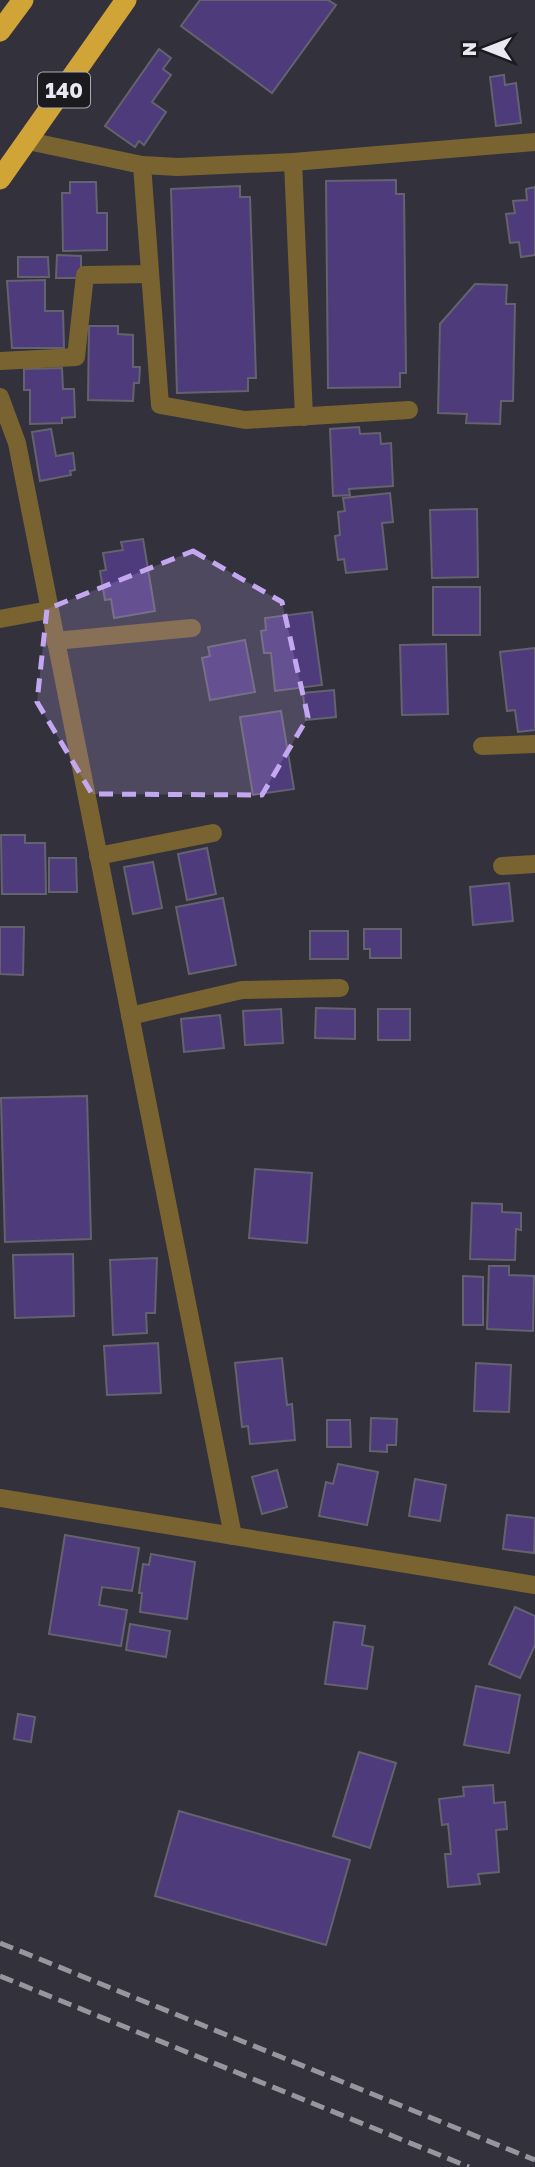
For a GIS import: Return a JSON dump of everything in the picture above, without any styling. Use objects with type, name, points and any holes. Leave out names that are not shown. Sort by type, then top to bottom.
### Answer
[{"type":"highway","points":[[0,31],[23,0]]},
{"type":"highway","name":"140","points":[[0,179],[126,0]]},
{"type":"street","points":[[28,141],[142,165],[178,167],[293,162],[535,142]]},
{"type":"street","points":[[293,162],[304,417]]},
{"type":"street","points":[[142,165],[160,405],[244,420],[409,410]]},
{"type":"street","points":[[0,361],[76,357],[85,275],[150,274]]},
{"type":"street","points":[[0,397],[17,443],[233,1536]]},
{"type":"street","points":[[0,619],[48,610]]},
{"type":"street","points":[[55,641],[192,628]]},
{"type":"street","points":[[482,746],[535,744]]},
{"type":"street","points":[[98,856],[213,833]]},
{"type":"street","points":[[502,866],[535,864]]},
{"type":"street","points":[[130,1016],[242,990],[340,988]]},
{"type":"street","points":[[0,1498],[535,1585]]},
{"type":"highlighted area","points":[[193,551],[282,602],[308,717],[262,795],[92,794],[37,702],[47,609]]},
{"type":"building","points":[[200,0],[328,0],[336,5],[272,93],[181,26]]},
{"type":"building","points":[[159,49],[171,58],[163,69],[171,75],[152,102],[166,112],[144,145],[139,141],[135,147],[105,126]]},
{"type":"building","points":[[504,75],[505,85],[516,83],[521,123],[496,126],[490,77]]},
{"type":"building","points":[[396,180],[396,194],[404,194],[406,373],[400,373],[400,387],[328,388],[326,181]]},
{"type":"building","points":[[70,182],[96,182],[97,213],[107,213],[107,250],[63,251],[62,193],[70,193]]},
{"type":"building","points":[[240,186],[240,197],[250,197],[256,378],[248,378],[248,391],[177,393],[171,189]]},
{"type":"building","points":[[535,187],[535,255],[521,257],[519,242],[510,243],[506,214],[515,213],[513,201],[527,200],[526,189]]},
{"type":"building","points":[[57,255],[81,256],[81,278],[56,278]]},
{"type":"building","points":[[18,257],[48,257],[49,277],[18,277]]},
{"type":"building","points":[[45,280],[45,311],[63,311],[64,348],[12,348],[7,281]]},
{"type":"building","points":[[475,284],[507,285],[506,304],[515,304],[513,401],[501,401],[500,424],[466,423],[467,414],[438,413],[440,324]]},
{"type":"building","points":[[89,326],[118,326],[118,334],[133,335],[133,367],[140,367],[139,383],[134,383],[133,401],[88,400]]},
{"type":"building","points":[[62,368],[63,389],[74,389],[75,417],[62,418],[62,423],[30,424],[30,390],[24,390],[24,369]]},
{"type":"building","points":[[359,427],[360,434],[380,433],[381,444],[391,443],[393,486],[349,489],[350,495],[333,496],[330,429]]},
{"type":"building","points":[[51,429],[56,456],[73,453],[75,470],[70,471],[71,475],[40,481],[32,432]]},
{"type":"building","points":[[390,493],[393,522],[382,523],[387,569],[346,573],[344,559],[338,560],[335,536],[340,535],[338,512],[345,511],[343,498]]},
{"type":"building","points":[[477,509],[478,577],[432,578],[430,510]]},
{"type":"building","points":[[143,539],[155,611],[114,618],[111,599],[105,600],[100,571],[106,570],[103,553],[123,550],[121,542]]},
{"type":"building","points":[[433,587],[480,587],[480,635],[433,635]]},
{"type":"building","points":[[312,612],[322,685],[275,691],[271,653],[264,653],[261,631],[266,630],[265,618]]},
{"type":"building","points":[[245,640],[255,692],[210,700],[202,658],[210,656],[208,647]]},
{"type":"building","points":[[446,644],[448,714],[402,715],[400,645]]},
{"type":"building","points":[[535,648],[535,730],[518,732],[515,710],[507,711],[500,652]]},
{"type":"building","points":[[334,690],[336,717],[306,720],[303,693]]},
{"type":"building","points":[[281,711],[294,789],[253,795],[240,717]]},
{"type":"building","points":[[1,835],[25,835],[25,843],[45,843],[46,894],[2,894]]},
{"type":"building","points":[[207,848],[216,894],[187,900],[178,854]]},
{"type":"building","points":[[49,858],[76,858],[77,892],[49,892]]},
{"type":"building","points":[[153,862],[162,908],[133,914],[124,867]]},
{"type":"building","points":[[509,883],[513,921],[473,925],[470,887]]},
{"type":"building","points":[[223,898],[236,965],[189,974],[176,907]]},
{"type":"building","points":[[0,927],[24,927],[23,975],[0,974]]},
{"type":"building","points":[[364,929],[401,929],[401,958],[370,958],[370,949],[364,949]]},
{"type":"building","points":[[310,931],[348,931],[348,959],[310,959]]},
{"type":"building","points":[[316,1008],[355,1009],[355,1039],[315,1038]]},
{"type":"building","points":[[281,1009],[283,1043],[245,1045],[243,1011]]},
{"type":"building","points":[[378,1009],[410,1009],[410,1040],[378,1040]]},
{"type":"building","points":[[220,1015],[224,1048],[184,1052],[181,1019]]},
{"type":"building","points":[[87,1096],[91,1239],[5,1242],[1,1098]]},
{"type":"building","points":[[255,1169],[312,1173],[307,1243],[249,1238]]},
{"type":"building","points":[[472,1203],[502,1204],[502,1212],[521,1213],[521,1230],[516,1229],[515,1260],[470,1259]]},
{"type":"building","points":[[73,1254],[74,1316],[15,1318],[13,1255]]},
{"type":"building","points":[[157,1258],[155,1313],[146,1313],[147,1333],[113,1335],[110,1260]]},
{"type":"building","points":[[489,1266],[509,1266],[509,1275],[534,1276],[533,1331],[487,1329]]},
{"type":"building","points":[[463,1276],[483,1277],[483,1325],[463,1325]]},
{"type":"building","points":[[158,1343],[161,1393],[107,1395],[104,1346]]},
{"type":"building","points":[[282,1358],[287,1405],[292,1404],[295,1440],[250,1444],[248,1426],[242,1427],[235,1363]]},
{"type":"building","points":[[476,1363],[511,1365],[509,1412],[474,1411]]},
{"type":"building","points":[[371,1418],[397,1419],[396,1445],[387,1445],[387,1452],[370,1451]]},
{"type":"building","points":[[327,1420],[350,1420],[351,1447],[327,1447]]},
{"type":"building","points":[[338,1464],[378,1472],[367,1525],[319,1516],[326,1482],[333,1484]]},
{"type":"building","points":[[277,1470],[287,1507],[262,1514],[252,1477]]},
{"type":"building","points":[[415,1479],[446,1485],[440,1521],[409,1516]]},
{"type":"building","points":[[507,1515],[535,1518],[534,1553],[503,1549]]},
{"type":"building","points":[[65,1535],[139,1548],[132,1591],[102,1587],[99,1605],[127,1610],[121,1646],[49,1634]]},
{"type":"building","points":[[151,1554],[195,1562],[187,1619],[140,1612],[142,1593],[139,1593],[143,1564],[149,1565]]},
{"type":"building","points":[[515,1607],[535,1616],[535,1645],[520,1678],[489,1664]]},
{"type":"building","points":[[334,1622],[365,1626],[362,1645],[373,1647],[367,1689],[325,1684]]},
{"type":"building","points":[[130,1624],[170,1631],[166,1657],[126,1650]]},
{"type":"building","points":[[476,1686],[520,1695],[509,1753],[464,1745]]},
{"type":"building","points":[[18,1714],[35,1717],[31,1742],[14,1739]]},
{"type":"building","points":[[359,1752],[396,1763],[370,1848],[333,1836]]},
{"type":"building","points":[[493,1785],[494,1803],[505,1802],[507,1829],[496,1830],[499,1872],[478,1874],[480,1884],[448,1887],[445,1854],[451,1854],[448,1824],[442,1825],[439,1799],[464,1796],[463,1787]]},
{"type":"building","points":[[179,1811],[350,1860],[326,1945],[155,1896]]},
{"type":"railway","points":[[0,1943],[535,2160]]},
{"type":"railway","points":[[0,1976],[469,2167]]}]
